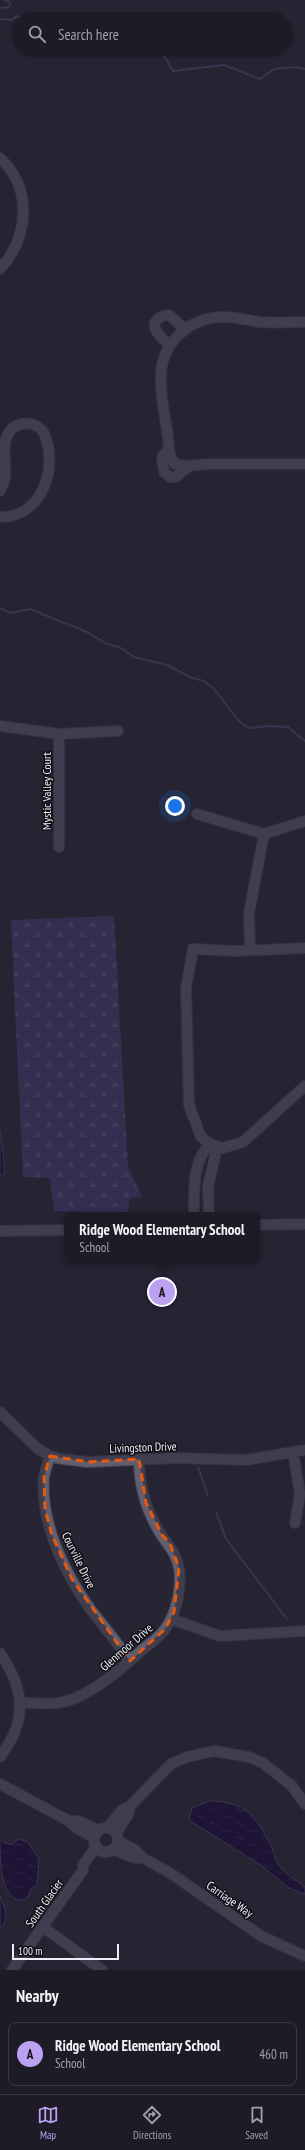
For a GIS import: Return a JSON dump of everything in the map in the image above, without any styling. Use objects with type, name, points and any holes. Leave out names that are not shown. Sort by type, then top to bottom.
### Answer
[{"type":"street","points":[[0,158],[9,168],[20,187],[24,214],[21,236],[0,269]]},
{"type":"street","points":[[170,346],[154,327],[156,321],[164,315],[169,315],[185,329]]},
{"type":"street","points":[[305,322],[259,322],[219,317],[204,320],[185,329],[170,346],[163,359],[160,374],[169,449],[171,458],[175,464],[189,466],[224,464],[305,464]]},
{"type":"street","points":[[0,491],[5,478],[5,442],[8,433],[16,425],[25,423],[34,424],[43,431],[48,446],[48,468],[44,492],[37,501],[23,512],[8,517],[0,517]]},
{"type":"street","points":[[169,449],[162,457],[164,472],[170,477],[176,477],[189,466]]},
{"type":"street","points":[[0,726],[59,734],[118,731]]},
{"type":"street","name":"Mystic Valley Court","points":[[59,734],[59,847]]},
{"type":"street","points":[[197,814],[264,834],[305,821]]},
{"type":"street","points":[[250,950],[250,913],[264,834]]},
{"type":"street","points":[[305,948],[250,950],[193,949],[186,988],[189,1104],[201,1138],[211,1144],[223,1148],[243,1142],[305,1086]]},
{"type":"street","points":[[194,1212],[194,1185],[202,1151],[211,1144]]},
{"type":"street","points":[[209,1212],[208,1186],[216,1153],[211,1144]]},
{"type":"street","points":[[260,1225],[305,1224]]},
{"type":"street","points":[[0,1231],[64,1230]]},
{"type":"street","name":"Livingston Drive","points":[[0,1412],[38,1449],[50,1456],[88,1462],[139,1459],[246,1460],[305,1450]]},
{"type":"street","points":[[293,1452],[300,1494],[295,1523]]},
{"type":"street","name":"Courville Drive","points":[[50,1456],[44,1477],[45,1509],[52,1535],[72,1579],[91,1610],[130,1660]]},
{"type":"street","name":"Glenmoor Drive","points":[[20,1702],[63,1702],[95,1688],[165,1629],[171,1619],[177,1597],[179,1568],[170,1544],[162,1536],[146,1504],[139,1475],[139,1459]]},
{"type":"street","points":[[171,1619],[220,1636],[267,1635],[305,1631]]},
{"type":"street","points":[[0,1653],[16,1680],[20,1702],[18,1726],[10,1743],[0,1757]]},
{"type":"street","name":"South Glacier","points":[[12,1970],[83,1870],[83,1865],[128,1815],[130,1806],[171,1764],[187,1757],[214,1751],[249,1757],[263,1763],[292,1786],[305,1804]]},
{"type":"street","name":"Carriage Way","points":[[0,1784],[69,1821],[78,1821],[105,1840],[134,1850],[142,1858],[170,1873],[261,1936],[305,1956]]},
{"type":"street","points":[[43,1927],[102,1970]]},
{"type":"highlighted area","points":[[50,1456],[88,1462],[139,1459],[146,1503],[162,1535],[170,1544],[179,1568],[174,1612],[165,1629],[130,1661],[72,1579],[52,1535],[45,1509],[44,1477]]},
{"type":"green space","points":[[114,916],[128,1167],[142,1197],[132,1198],[129,1201],[128,1212],[54,1211],[50,1178],[23,1177],[11,920]]},
{"type":"water","points":[[0,1130],[4,1174],[0,1176]]},
{"type":"water","points":[[209,1801],[233,1804],[249,1813],[261,1828],[272,1848],[277,1863],[286,1873],[305,1887],[305,1894],[289,1888],[262,1866],[192,1822],[189,1818],[192,1808]]},
{"type":"water","points":[[0,1839],[3,1842],[12,1845],[18,1839],[28,1842],[39,1859],[37,1885],[31,1889],[29,1895],[24,1900],[16,1899],[10,1895],[6,1887],[1,1868]]},
{"type":"water","points":[[0,1896],[5,1908],[6,1916],[0,1928]]},
{"type":"waterway","points":[[0,8],[8,7],[10,5],[10,2],[4,0]]},
{"type":"waterway","points":[[0,19],[12,19]]},
{"type":"waterway","points":[[164,56],[173,71],[224,65],[260,79],[274,69],[297,67],[305,69]]},
{"type":"waterway","points":[[0,608],[10,613],[30,609],[87,632],[105,643],[121,648],[134,657],[167,665],[192,678],[204,681],[214,689],[238,720],[245,726],[251,728],[267,726],[288,727],[305,741]]},
{"type":"waterway","points":[[198,1467],[208,1496]]},
{"type":"waterway","points":[[216,1512],[226,1539],[287,1619]]},
{"type":"place","name":"Ridge Wood Elementary School","points":[[162,1292]]}]
